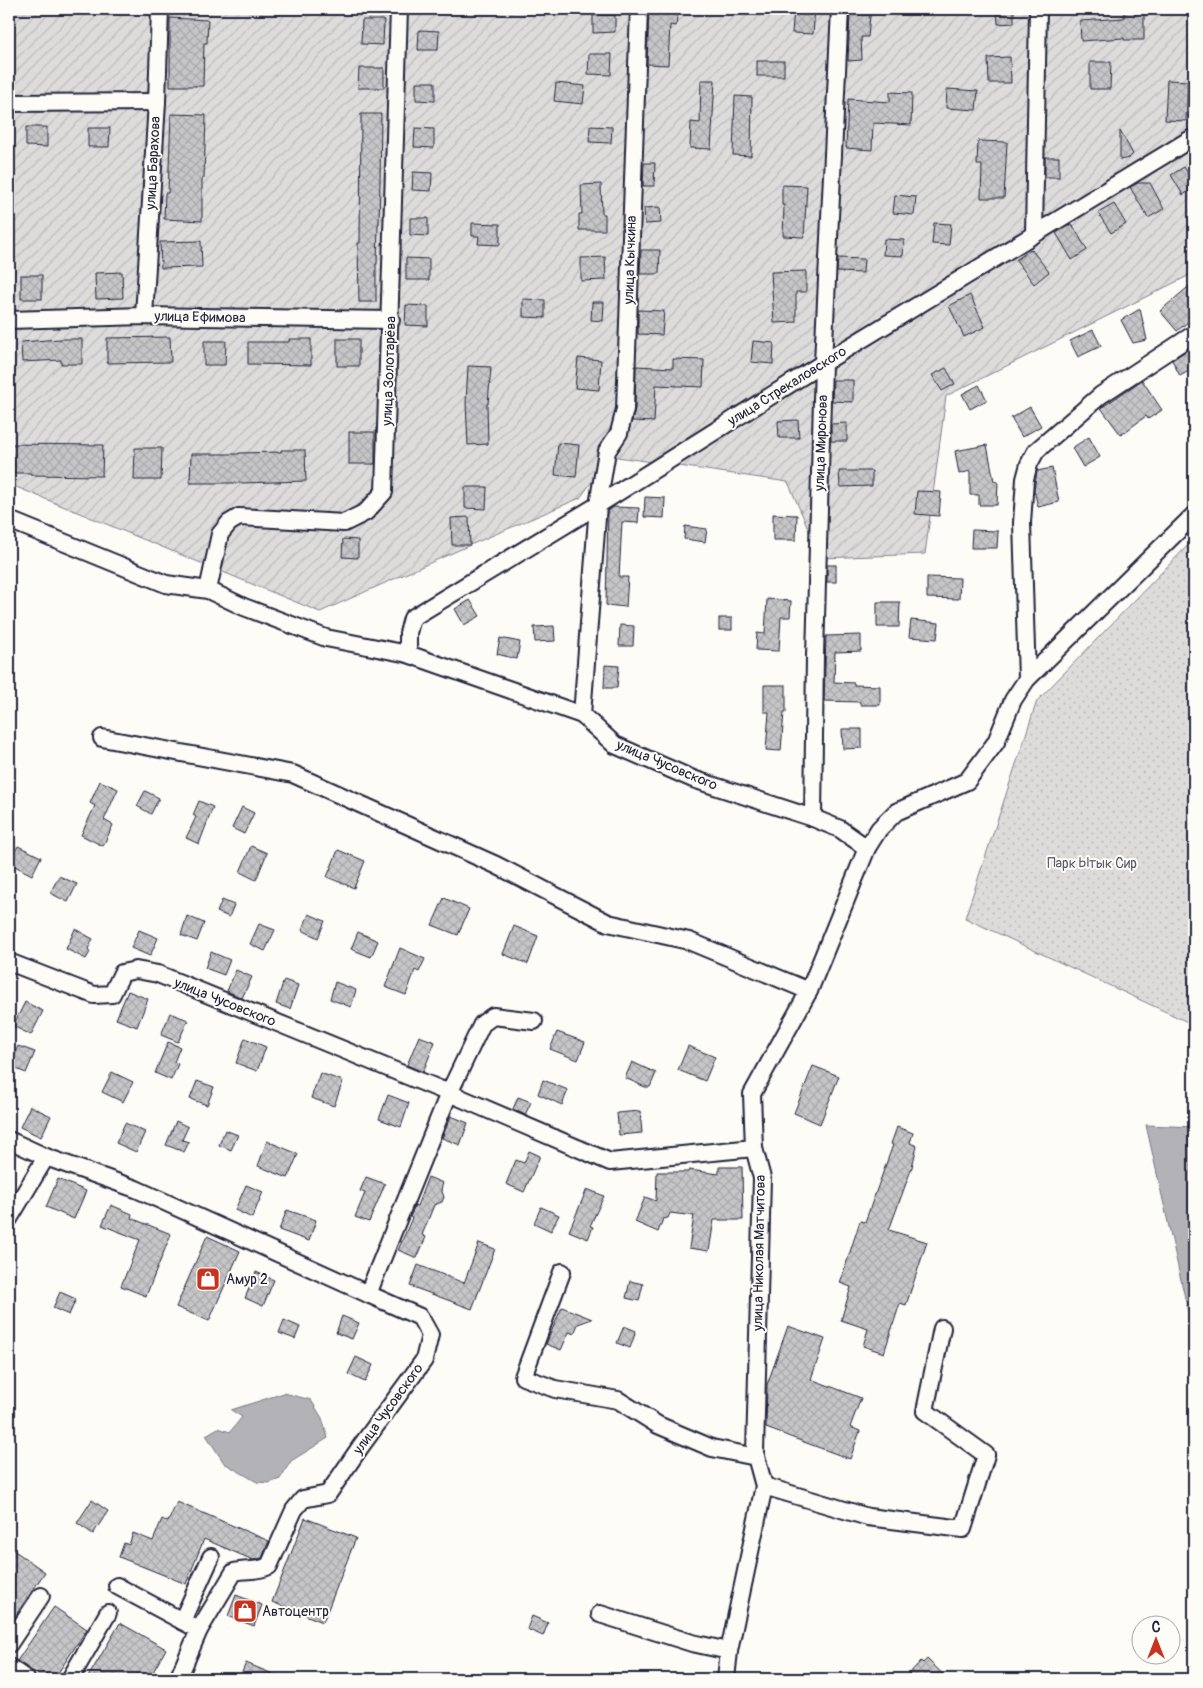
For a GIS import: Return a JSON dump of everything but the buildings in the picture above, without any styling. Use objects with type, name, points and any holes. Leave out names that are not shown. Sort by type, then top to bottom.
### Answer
[{"type":"street","name":"улица Барахова","points":[[144,316],[157,102],[160,9]]},
{"type":"street","name":"улица Золотарёва","points":[[208,590],[220,534],[229,523],[239,517],[344,523],[366,512],[384,492],[391,320],[399,9]]},
{"type":"street","name":"улица Кычкина","points":[[582,714],[598,506],[608,451],[619,433],[625,409],[639,9]]},
{"type":"street","name":"улица Миронова","points":[[813,818],[815,656],[823,363],[840,9]]},
{"type":"street","points":[[1034,234],[1038,9]]},
{"type":"street","points":[[9,103],[157,102]]},
{"type":"street","name":"улица Стрекаловского","points":[[408,654],[408,633],[412,618],[598,506],[823,363],[1194,137]]},
{"type":"street","name":"улица Ефимова","points":[[9,320],[144,316],[391,320]]},
{"type":"street","points":[[1027,679],[1022,523],[1025,479],[1029,464],[1036,451],[1100,396],[1194,334]]},
{"type":"street","name":"улица Николая Матчитова","points":[[726,1679],[729,1651],[764,1486],[756,1457],[762,1178],[754,1148],[752,1094],[809,991],[867,848],[879,830],[896,812],[967,781],[996,742],[1012,700],[1027,679],[1194,515]]},
{"type":"street","name":"улица Чусовского","points":[[9,520],[166,584],[208,590],[244,607],[326,638],[408,654],[582,714],[615,745],[693,779],[813,818],[840,829],[867,848]]},
{"type":"street","points":[[102,738],[293,774],[496,865],[608,923],[689,941],[809,991]]},
{"type":"street","name":"улица Чусовского","points":[[9,962],[94,995],[112,994],[122,973],[136,970],[158,974],[449,1093],[610,1162],[754,1148]]},
{"type":"street","points":[[368,1294],[449,1093],[482,1024],[493,1016],[534,1021]]},
{"type":"street","name":"улица Чусовского","points":[[9,1140],[46,1157],[136,1189],[420,1318],[430,1335],[424,1360],[328,1494],[303,1499],[294,1510],[269,1566],[258,1571],[234,1572],[199,1630]]},
{"type":"street","points":[[9,1219],[46,1157]]},
{"type":"street","points":[[562,1272],[523,1377],[555,1389],[618,1400],[658,1424],[712,1448],[756,1457]]},
{"type":"street","points":[[764,1486],[868,1517],[963,1530],[986,1455],[925,1411],[942,1328]]},
{"type":"street","points":[[182,1621],[211,1557]]},
{"type":"street","points":[[117,1586],[199,1630],[178,1679]]},
{"type":"street","points":[[9,1644],[41,1596]]},
{"type":"street","points":[[70,1679],[108,1613]]},
{"type":"street","points":[[600,1614],[692,1643],[729,1651]]},
{"type":"street","points":[[9,1667],[26,1679]]},
{"type":"green space","points":[[9,9],[1194,9],[1194,273],[946,396],[925,554],[821,558],[788,482],[611,456],[580,498],[320,612],[9,484]]},
{"type":"green space","name":"Парк Ытык Сир","points":[[1194,539],[1194,1025],[965,918],[1037,701]]},
{"type":"shaded area","points":[[1146,1125],[1194,1127],[1194,1338]]},
{"type":"shaded area","points":[[284,1393],[311,1400],[322,1418],[328,1438],[291,1461],[280,1479],[269,1483],[257,1482],[224,1463],[206,1435],[218,1428],[230,1432],[242,1417],[231,1410]]},
{"type":"place","name":"Амур 2","points":[[208,1279]]},
{"type":"place","name":"Автоцентр","points":[[245,1611]]}]
